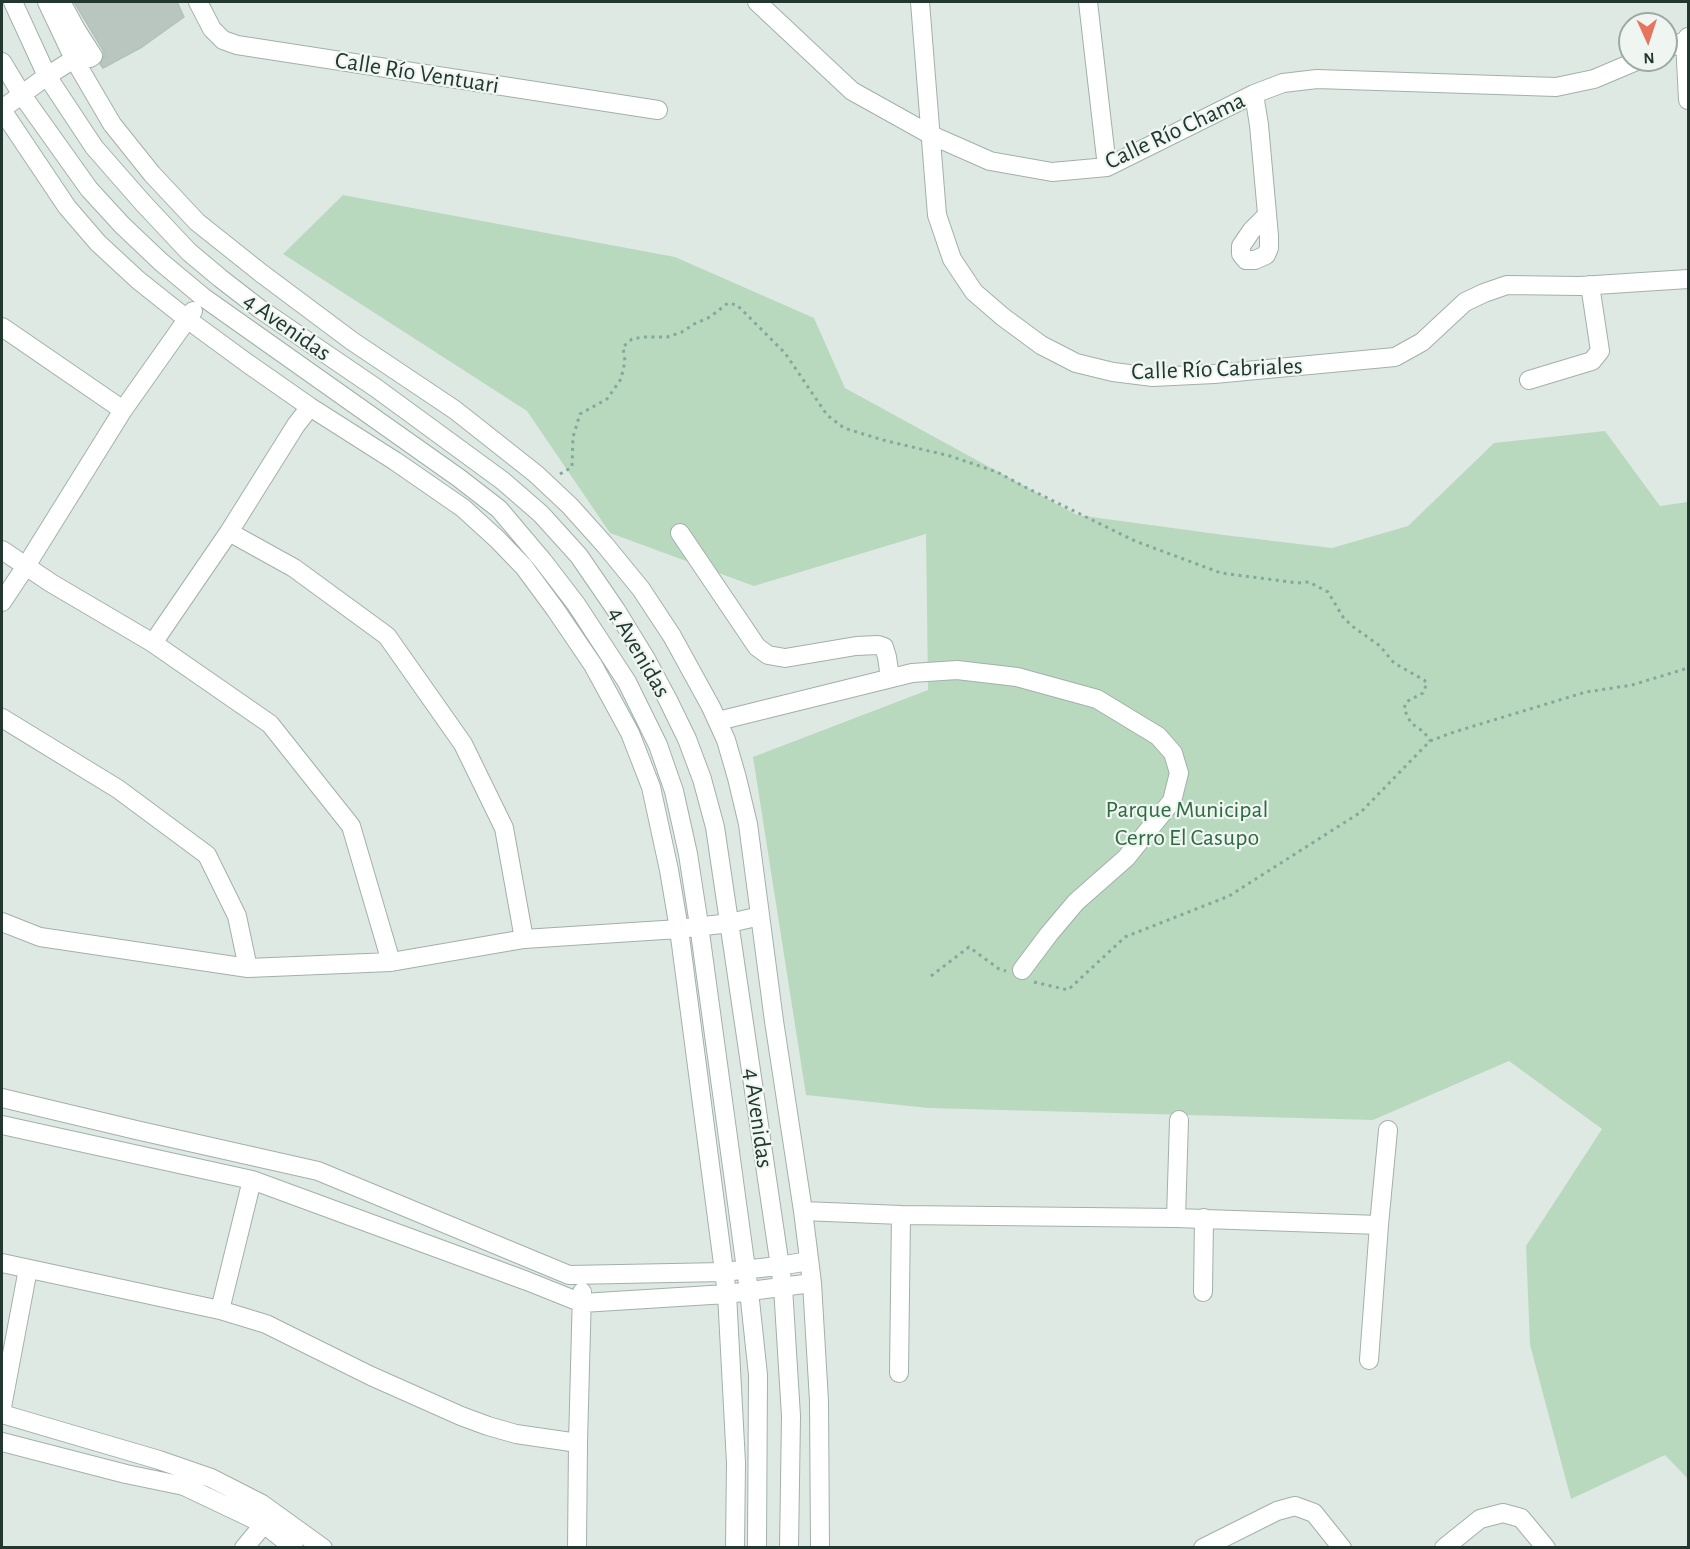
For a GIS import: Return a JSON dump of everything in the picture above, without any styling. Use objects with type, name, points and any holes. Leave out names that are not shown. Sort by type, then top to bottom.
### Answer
[{"type":"street","name":"4 Avenidas","points":[[13,2],[47,76],[94,147],[182,244],[260,309],[376,388],[503,481],[541,514],[579,556],[616,610],[646,659],[687,739],[702,779],[715,827],[778,1266],[783,1287],[791,1416],[789,1548]]},
{"type":"street","name":"4 Avenidas","points":[[47,2],[74,59],[112,124],[152,174],[198,222],[239,256],[352,342],[455,410],[510,452],[546,484],[577,514],[641,589],[672,636],[711,707],[726,740],[748,824],[774,1021],[803,1212],[812,1283],[819,1401],[820,1548]]},
{"type":"street","points":[[2,110],[74,59],[90,58],[94,54],[77,31],[61,2]]},
{"type":"street","name":"Calle Río Ventuari","points":[[198,2],[212,29],[223,40],[237,45],[658,110]]},
{"type":"street","name":"Calle Río Chama","points":[[757,2],[852,91],[931,135],[990,161],[1052,172],[1107,167],[1254,94],[1283,83],[1317,79],[1556,87],[1594,79],[1618,69]]},
{"type":"street","name":"Calle Río Cabriales","points":[[920,2],[937,215],[952,259],[974,292],[1003,317],[1041,345],[1076,363],[1113,372],[1153,377],[1214,374],[1395,357],[1422,342],[1465,302],[1507,285],[1590,285],[1689,279]]},
{"type":"street","points":[[1088,2],[1107,167]]},
{"type":"street","points":[[1687,39],[1689,100]]},
{"type":"street","name":"4 Avenidas","points":[[2,62],[22,95],[89,189],[153,255],[203,297],[459,478],[499,509],[576,604],[627,682],[658,745],[674,791],[688,854],[699,926],[749,1291],[758,1375],[758,1548]]},
{"type":"street","points":[[1254,94],[1267,215]]},
{"type":"street","name":"4 Avenidas","points":[[2,110],[67,207],[98,243],[138,280],[187,319],[310,407],[463,508],[497,539],[524,567],[555,609],[593,665],[630,733],[651,787],[669,870],[679,929],[727,1294],[736,1463],[735,1548]]},
{"type":"street","points":[[2,602],[123,410],[203,297],[239,256]]},
{"type":"street","points":[[1529,380],[1593,361],[1600,351],[1590,285]]},
{"type":"street","points":[[2,327],[123,410]]},
{"type":"street","points":[[153,643],[310,407]]},
{"type":"street","points":[[229,532],[294,568],[387,636],[463,744],[504,828],[524,939]]},
{"type":"street","points":[[680,533],[757,647],[768,655],[785,658],[856,646],[878,645],[884,647],[890,678]]},
{"type":"street","points":[[2,550],[51,583],[153,643],[270,724],[351,826],[391,963]]},
{"type":"street","points":[[718,721],[912,673],[957,670],[1017,677],[1097,699],[1158,736],[1173,753],[1179,773],[1172,801],[1126,858],[1076,902],[1020,974]]},
{"type":"street","points":[[2,718],[118,789],[207,855],[237,916],[248,968]]},
{"type":"street","points":[[2,922],[40,936],[248,968],[391,963],[524,939],[679,929],[760,916]]},
{"type":"street","points":[[2,1098],[318,1171],[569,1275],[723,1272],[809,1261]]},
{"type":"street","points":[[1176,1218],[1179,1120]]},
{"type":"street","points":[[2,1125],[252,1180],[582,1303],[727,1294],[812,1283]]},
{"type":"street","points":[[1369,1360],[1388,1130]]},
{"type":"street","points":[[220,1310],[252,1180]]},
{"type":"street","points":[[803,1212],[1204,1218],[1379,1225]]},
{"type":"street","points":[[899,1373],[901,1215]]},
{"type":"street","points":[[1203,1292],[1204,1218]]},
{"type":"street","points":[[2,1263],[220,1310],[266,1324],[371,1376],[460,1416],[516,1434],[578,1443]]},
{"type":"street","points":[[2,1407],[28,1269]]},
{"type":"street","points":[[578,1548],[582,1275]]},
{"type":"street","points":[[2,1414],[212,1478],[262,1504],[323,1548]]},
{"type":"street","points":[[2,1442],[126,1474],[184,1486],[264,1524],[294,1548]]},
{"type":"street","points":[[1203,1548],[1277,1511],[1295,1506],[1314,1513],[1342,1548]]},
{"type":"street","points":[[1444,1548],[1480,1519],[1503,1513],[1521,1518],[1546,1548]]},
{"type":"street","points":[[244,1548],[264,1524]]},
{"type":"path","points":[[546,484],[572,467],[573,437],[580,414],[607,399],[621,379],[625,361],[623,347],[632,339],[667,337],[682,332],[710,317],[728,303],[737,305],[785,353],[827,415],[844,428],[950,456],[997,472],[1135,542],[1221,573],[1298,583],[1309,582],[1328,592],[1342,617],[1380,646],[1394,663],[1427,683],[1423,693],[1406,702],[1404,709],[1411,723],[1424,732],[1431,741]]},
{"type":"path","points":[[931,976],[969,947],[999,969],[1068,990],[1125,937],[1229,896],[1361,812],[1431,741],[1586,692],[1632,684],[1689,668]]},
{"type":"green space","name":"Parque Municipal Cerro El Casupo","points":[[343,195],[675,257],[814,318],[845,388],[1077,515],[1332,548],[1408,526],[1494,443],[1605,431],[1660,506],[1688,502],[1688,1479],[1665,1455],[1571,1499],[1530,1345],[1526,1246],[1602,1129],[1509,1061],[1373,1120],[928,1108],[806,1095],[753,757],[928,690],[926,534],[754,586],[610,533],[527,411],[283,254]]},
{"type":"building","points":[[74,2],[177,2],[184,17],[142,47],[103,68],[100,64],[104,56],[103,50]]}]
